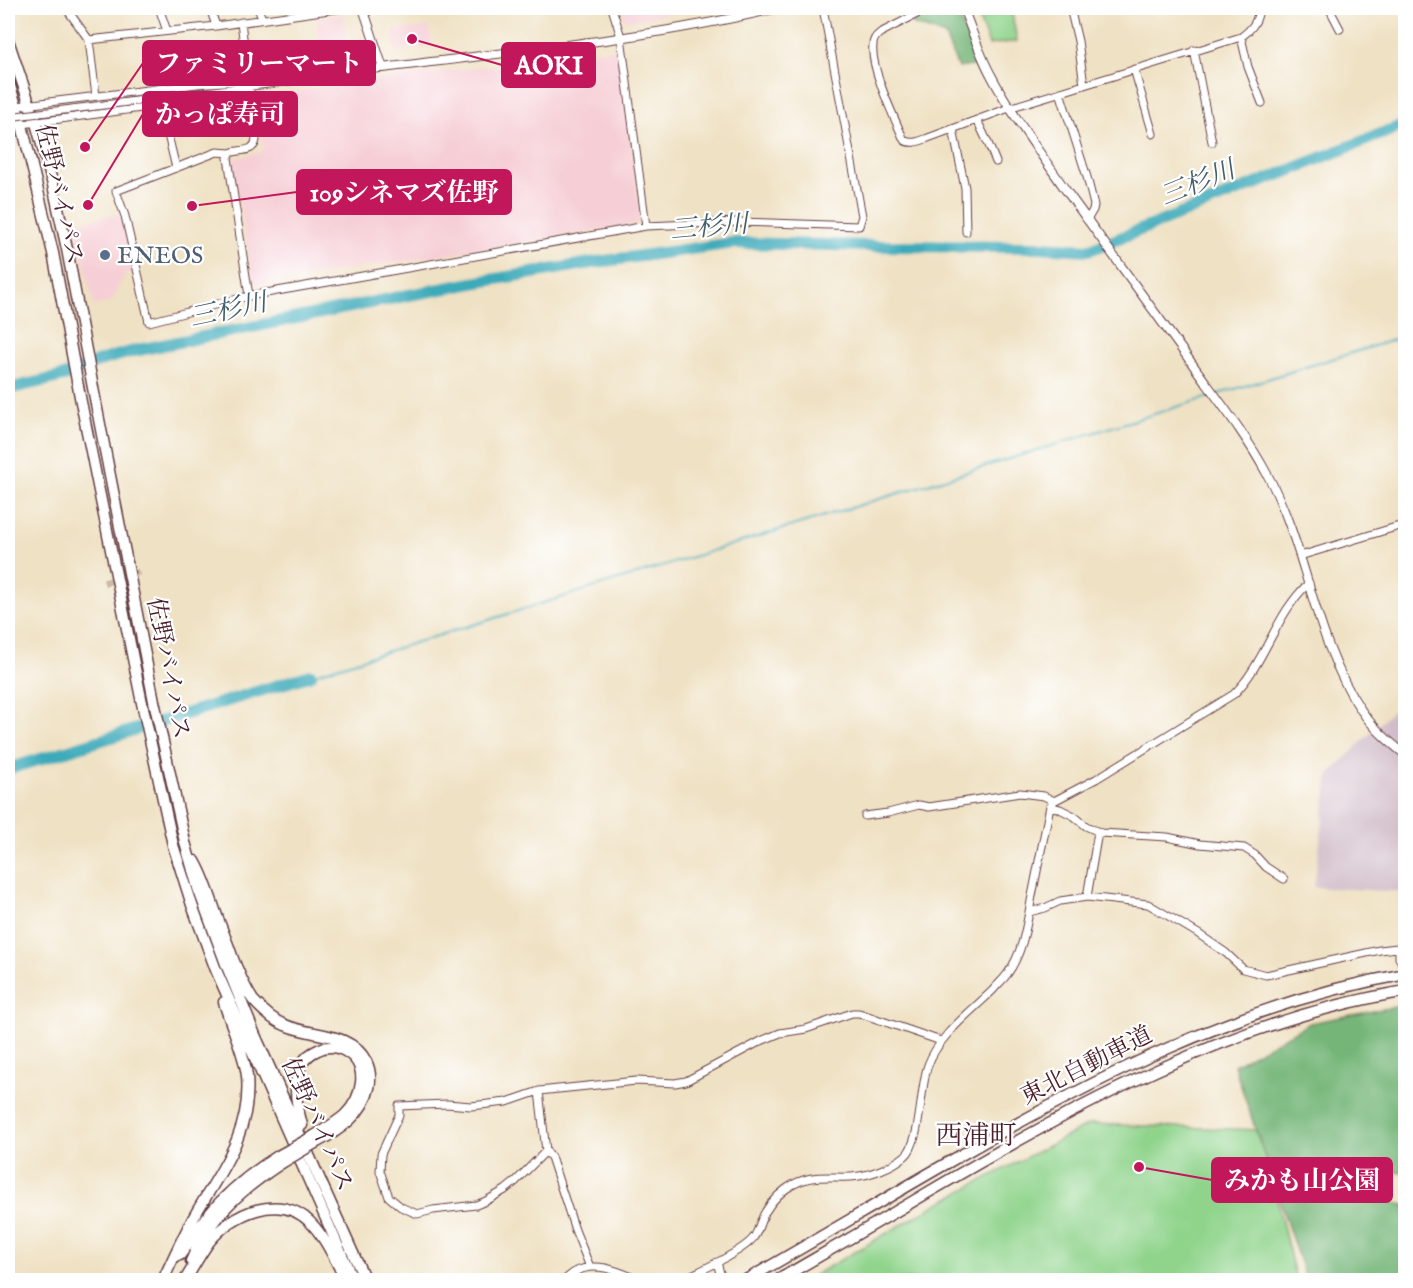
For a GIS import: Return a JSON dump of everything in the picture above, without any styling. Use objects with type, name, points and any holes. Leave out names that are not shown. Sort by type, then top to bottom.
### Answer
[{"type":"highway","name":"佐野バイパス","points":[[8,40],[31,104],[53,185],[162,740],[198,888],[255,1035],[365,1281]]},
{"type":"highway","name":"佐野バイパス","points":[[8,80],[12,107],[22,125],[53,253],[141,703],[173,845],[216,970],[353,1281]]},
{"type":"highway","points":[[168,1269],[207,1217],[227,1195],[252,1174],[316,1139],[334,1132],[351,1119],[364,1102],[370,1083],[368,1065],[353,1046],[334,1037],[283,1024],[258,1006],[243,984],[202,874],[185,842]]},
{"type":"highway","points":[[163,1281],[194,1216],[235,1147],[241,1133],[247,1105],[247,1076],[229,1021],[216,970]]},
{"type":"highway","name":"東北自動車道","points":[[746,1281],[985,1141],[1135,1062],[1222,1025],[1271,1008],[1322,993],[1406,974]]},
{"type":"highway","name":"東北自動車道","points":[[778,1281],[992,1155],[1142,1077],[1218,1044],[1276,1023],[1356,1000],[1406,991]]},
{"type":"highway","points":[[316,1139],[347,1113],[360,1090],[362,1076],[360,1068],[351,1054],[344,1050],[328,1047],[307,1058],[298,1073],[296,1098],[303,1125],[350,1232],[359,1266]]},
{"type":"highway","points":[[184,1281],[196,1249],[218,1216],[245,1188],[279,1160]]},
{"type":"highway","points":[[184,1281],[216,1234],[239,1217],[271,1207],[287,1209],[305,1217],[322,1236],[346,1281]]},
{"type":"main road","points":[[363,8],[383,68],[621,37],[725,20],[778,8]]},
{"type":"main road","points":[[963,8],[984,61],[1009,108],[1256,455],[1286,518],[1328,644],[1343,681],[1375,728],[1406,755]]},
{"type":"street","points":[[66,8],[88,40],[96,96]]},
{"type":"street","points":[[159,8],[167,31]]},
{"type":"street","points":[[210,8],[216,26]]},
{"type":"street","points":[[258,8],[262,19]]},
{"type":"street","points":[[88,40],[216,26],[309,10],[343,8]]},
{"type":"street","points":[[612,8],[621,37],[646,226]]},
{"type":"street","points":[[241,22],[255,144],[251,148],[230,153],[218,152],[116,191],[125,216],[149,322],[249,296],[646,226],[738,222],[859,226],[862,216],[823,8]]},
{"type":"street","points":[[923,8],[919,13],[880,33],[873,44],[874,68],[907,143],[1009,108],[1241,37],[1254,26],[1259,8]]},
{"type":"street","points":[[1070,8],[1078,41],[1084,85]]},
{"type":"street","points":[[1329,8],[1340,29]]},
{"type":"street","points":[[1241,37],[1248,67],[1262,103]]},
{"type":"street","points":[[1194,50],[1212,142]]},
{"type":"street","points":[[8,117],[383,68]]},
{"type":"street","points":[[1134,69],[1154,134]]},
{"type":"street","points":[[12,107],[197,84],[236,81],[250,87]]},
{"type":"street","points":[[8,126],[193,101],[239,92],[250,87]]},
{"type":"street","points":[[1060,92],[1092,199],[1094,210],[1087,220]]},
{"type":"street","points":[[161,106],[176,168]]},
{"type":"street","points":[[977,120],[996,162]]},
{"type":"street","points":[[953,129],[965,188],[966,232]]},
{"type":"street","points":[[230,153],[229,170],[249,296]]},
{"type":"street","points":[[1300,556],[1406,524]]},
{"type":"street","points":[[680,1281],[745,1246],[755,1236],[769,1205],[793,1184],[804,1179],[853,1177],[869,1173],[895,1164],[908,1154],[912,1149],[918,1122],[928,1064],[941,1041],[1008,973],[1017,957],[1052,803],[1096,779],[1234,694],[1246,681],[1286,610],[1309,583]]},
{"type":"street","points":[[865,816],[919,805],[929,807],[1020,793],[1044,796],[1060,809],[1098,832],[1167,837],[1200,844],[1244,848],[1284,879]]},
{"type":"street","points":[[1087,897],[1098,832]]},
{"type":"street","points":[[1029,912],[1060,901],[1087,897],[1148,904],[1197,933],[1226,953],[1243,969],[1266,975],[1380,950],[1402,948],[1399,958]]},
{"type":"street","points":[[546,1151],[515,1182],[486,1201],[476,1205],[417,1214],[401,1207],[388,1197],[380,1171],[381,1154],[399,1115],[399,1106],[447,1104],[471,1106],[507,1102],[539,1090],[636,1081],[675,1083],[686,1081],[760,1041],[780,1033],[806,1029],[852,1013],[860,1013],[941,1041]]},
{"type":"street","points":[[539,1090],[546,1151],[552,1157],[575,1230],[590,1267]]},
{"type":"street","points":[[717,1262],[721,1277]]},
{"type":"street","points":[[564,1281],[577,1271],[590,1267],[616,1270],[639,1281]]},
{"type":"shaded area","points":[[621,8],[707,8],[625,21]]},
{"type":"shaded area","points":[[343,13],[348,47],[320,50],[316,17]]},
{"type":"shaded area","points":[[429,26],[432,46],[395,51],[392,31]]},
{"type":"shaded area","points":[[613,49],[618,53],[641,216],[638,224],[254,285],[232,162],[236,158],[263,151],[256,101],[260,96]]},
{"type":"shaded area","points":[[121,214],[136,273],[125,274],[111,302],[94,306],[73,222]]},
{"type":"shaded area","points":[[1405,706],[1405,892],[1314,887],[1329,775],[1391,712]]},
{"type":"green space","points":[[928,8],[955,8],[979,65],[958,68],[945,36],[912,24]]},
{"type":"green space","points":[[975,8],[1011,8],[1017,41],[989,45]]},
{"type":"green space","points":[[1405,1005],[1405,1174],[1383,1168],[1386,1195],[1391,1202],[1405,1205],[1405,1280],[1306,1280],[1234,1065],[1310,1023]]},
{"type":"green space","points":[[1090,1124],[1260,1130],[1296,1280],[806,1280],[939,1203]]},
{"type":"waterway","name":"三杉川","points":[[8,389],[64,376],[102,360],[134,351],[409,295],[591,263],[733,243],[1040,247],[1088,250],[1406,124]]},
{"type":"waterway","points":[[311,675],[1406,336]]},
{"type":"waterway","points":[[8,769],[311,675]]},
{"type":"tunnel","points":[[104,583],[139,572]]},
{"type":"tunnel","points":[[1399,958],[1405,994]]},
{"type":"place","name":"AOKI","points":[[412,39]]},
{"type":"place","name":"ファミリーマート","points":[[85,147]]},
{"type":"place","name":"かっぱ寿司","points":[[88,205]]},
{"type":"place","name":"109シネマズ佐野","points":[[192,206]]},
{"type":"place","name":"ENEOS","points":[[105,255]]},
{"type":"place","name":"みかも山公園","points":[[1139,1167]]},
{"type":"district","name":"西浦町","points":[[976,1135]]}]
